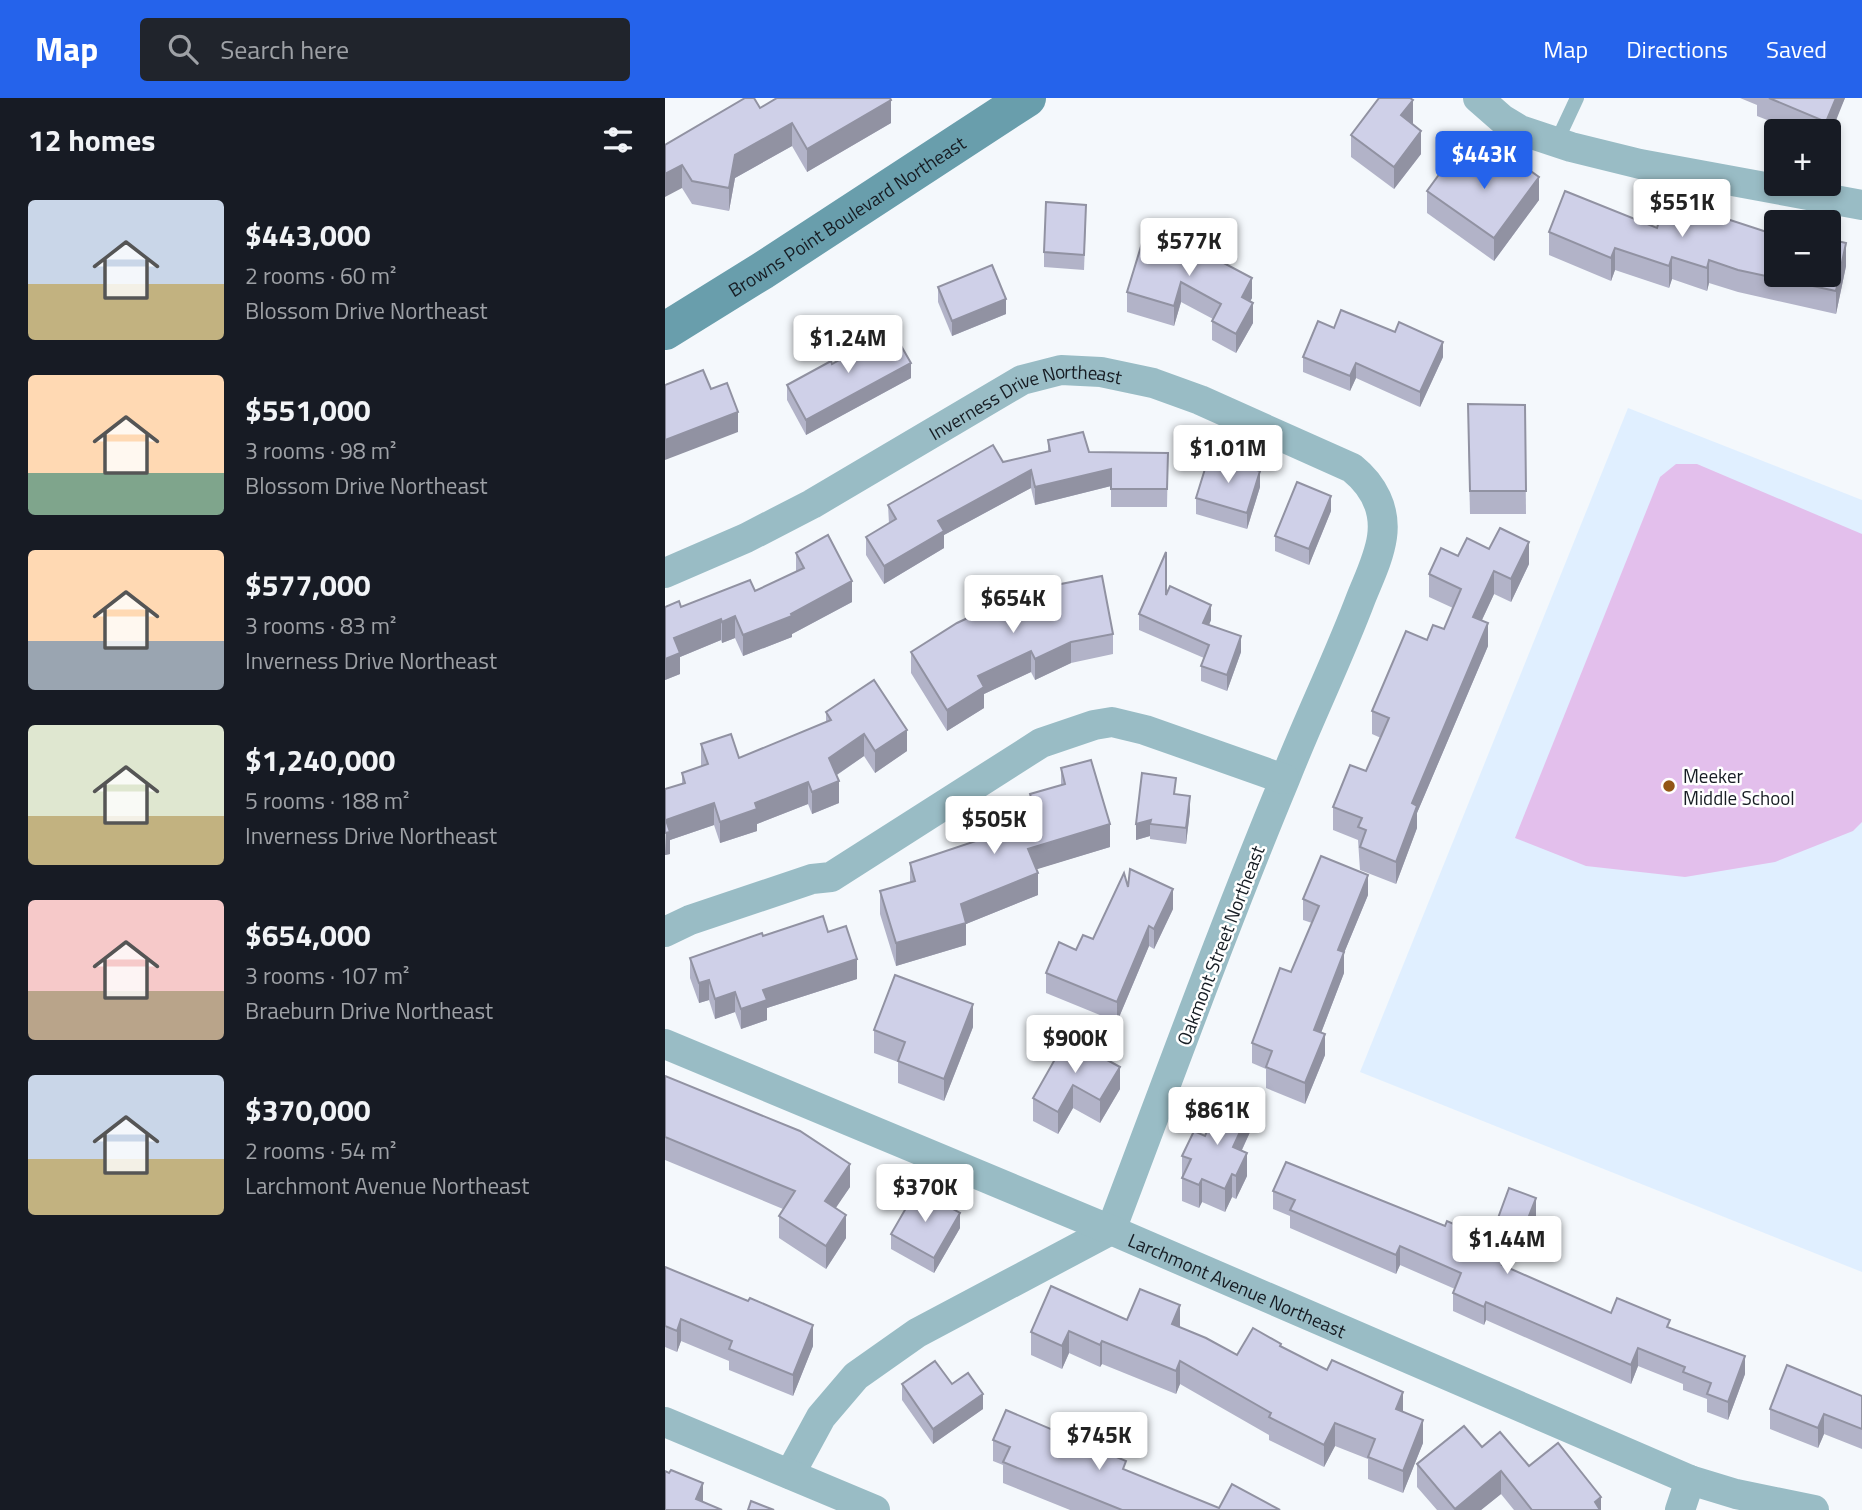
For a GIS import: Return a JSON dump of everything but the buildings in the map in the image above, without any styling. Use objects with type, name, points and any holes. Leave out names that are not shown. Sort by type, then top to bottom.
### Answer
[{"type":"street","name":"Browns Point Boulevard Northeast","points":[[665,331],[1027,98]]},
{"type":"street","points":[[1478,98],[1502,119],[1520,130],[1556,143],[1640,164],[1862,205]]},
{"type":"street","name":"Inverness Drive Northeast","points":[[665,573],[746,538],[812,503],[1022,380],[1061,370],[1119,374],[1177,392],[1235,415],[1352,468],[1369,484],[1381,510]]},
{"type":"street","name":"Oakmont Street Northeast","points":[[1111,1230],[1284,779],[1350,627],[1376,559],[1382,538],[1381,510]]},
{"type":"street","points":[[665,932],[690,920],[812,879],[831,877],[1041,743],[1094,725],[1112,722],[1145,730],[1284,779]]},
{"type":"street","name":"Larchmont Avenue Northeast","points":[[665,1045],[1111,1230],[1690,1480],[1736,1494],[1814,1510]]},
{"type":"street","points":[[790,1474],[821,1417],[856,1376],[917,1333],[1111,1230]]},
{"type":"street","points":[[665,1422],[875,1510]]},
{"type":"street","points":[[1680,1510],[1690,1480]]},
{"type":"lane","points":[[1556,143],[1577,98]]},
{"type":"shaded area","name":"Meeker Middle School","points":[[1628,408],[1862,500],[1862,1272],[1360,1072]]},
{"type":"shaded area","points":[[1676,464],[1697,464],[1862,534],[1862,822],[1853,831],[1775,862],[1685,877],[1586,866],[1515,838],[1660,477]]},
{"type":"place","name":"Meeker Middle School","points":[[1669,786]]}]
